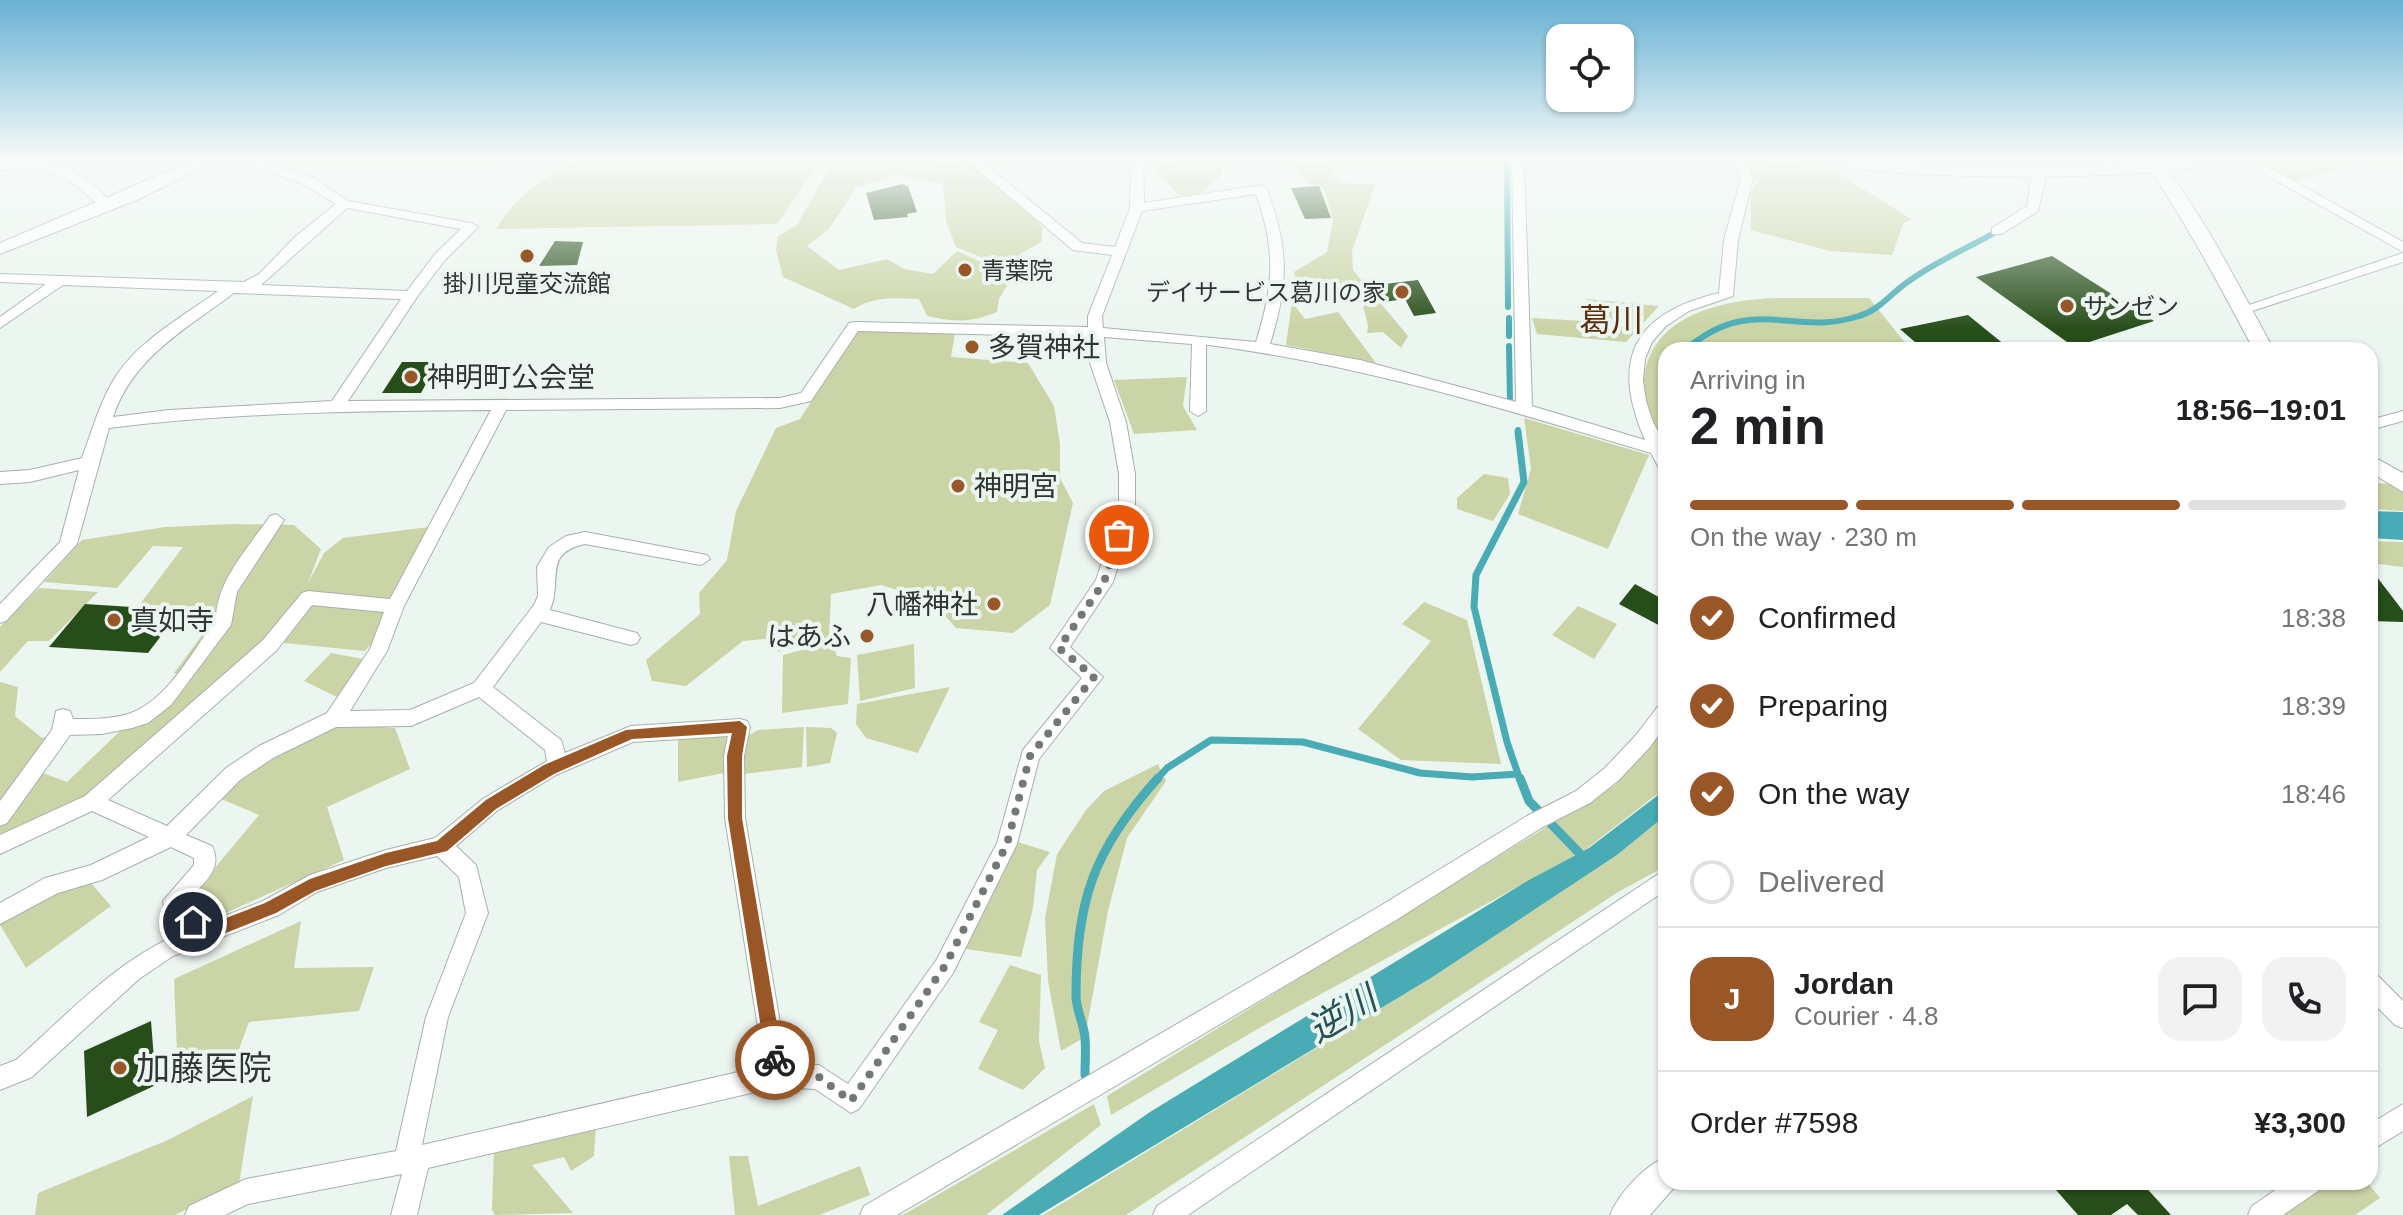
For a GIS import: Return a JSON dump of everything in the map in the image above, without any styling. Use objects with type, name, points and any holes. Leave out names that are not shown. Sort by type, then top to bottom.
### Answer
[{"type":"street","points":[[0,249],[80,216]]},
{"type":"street","points":[[0,616],[68,544],[74,533],[89,462],[115,390],[135,363],[230,289],[248,286],[264,277],[300,240],[330,216]]},
{"type":"street","points":[[337,406],[411,295],[440,257],[471,227],[409,216]]},
{"type":"street","points":[[1040,216],[1078,247],[1120,252]]},
{"type":"street","points":[[198,1215],[246,1192],[412,1160],[777,1075],[819,1077],[851,1101],[952,952],[1007,844],[1030,756],[1094,677],[1059,648],[1104,582],[1127,511],[1127,474],[1118,422],[1098,363],[1095,316],[1134,216]]},
{"type":"street","points":[[1262,347],[1279,295],[1280,259],[1272,216]]},
{"type":"street","points":[[1519,216],[1524,410]]},
{"type":"street","points":[[1658,445],[1646,427],[1634,389],[1634,368],[1641,347],[1660,325],[1685,308],[1726,296],[1731,240],[1737,216]]},
{"type":"street","points":[[1997,231],[2021,216]]},
{"type":"street","points":[[2186,216],[2244,309],[2260,342]]},
{"type":"street","points":[[2345,216],[2403,248]]},
{"type":"street","points":[[2244,309],[2403,257]]},
{"type":"street","points":[[0,278],[411,295]]},
{"type":"street","points":[[0,324],[58,282]]},
{"type":"street","points":[[103,423],[169,415],[337,406],[780,403],[806,397],[854,326],[1097,334],[1262,347],[1433,382],[1658,450]]},
{"type":"street","points":[[1198,411],[1199,342]]},
{"type":"street","points":[[334,719],[378,651],[395,606],[501,405]]},
{"type":"street","points":[[2378,423],[2403,416]]},
{"type":"street","points":[[0,478],[30,476],[89,462]]},
{"type":"street","points":[[2378,467],[2399,480]]},
{"type":"street","points":[[0,817],[62,722],[99,726],[140,718],[161,704],[225,620],[229,591],[276,520]]},
{"type":"street","points":[[0,914],[53,885],[95,873],[169,838],[233,774],[266,752],[334,719],[411,718],[481,688],[537,614],[547,596],[546,567],[555,551],[566,542],[585,538],[701,559]]},
{"type":"street","points":[[0,845],[92,802],[270,645],[308,598],[395,606]]},
{"type":"street","points":[[537,614],[631,638]]},
{"type":"street","points":[[481,688],[554,746],[558,766]]},
{"type":"street","points":[[873,1215],[1375,921],[1534,822],[1564,809],[1612,774],[1658,721]]},
{"type":"street","points":[[0,1078],[24,1069],[131,972],[165,949],[271,908],[310,885],[386,859],[441,846],[491,804],[558,766],[631,734],[740,727],[734,756],[735,818],[777,1075]]},
{"type":"street","points":[[92,802],[205,853],[204,869],[174,901],[174,913],[213,930]]},
{"type":"street","points":[[404,1215],[437,1017],[477,913],[469,872],[441,846]]},
{"type":"street","points":[[1166,1215],[1658,883]]},
{"type":"street","points":[[2378,992],[2403,1017]]},
{"type":"street","points":[[2378,1133],[2403,1116]]},
{"type":"street","points":[[1627,1215],[1658,1182]]},
{"type":"street","points":[[2261,1215],[2297,1190]]},
{"type":"green space","points":[[783,216],[777,224],[497,229],[504,217]]},
{"type":"green space","points":[[802,216],[838,216],[829,229],[807,246],[839,270],[887,259],[904,269],[933,274],[957,251],[1003,272],[1008,284],[999,299],[997,312],[970,320],[927,316],[919,299],[877,300],[854,309],[783,277],[776,250],[778,236],[797,225]]},
{"type":"green space","points":[[946,216],[1031,216],[1043,228],[1041,242],[1017,256],[1008,268],[956,247]]},
{"type":"green space","points":[[1332,216],[1364,216],[1352,251],[1353,270],[1408,336],[1401,348],[1383,332],[1367,333],[1362,301],[1331,288],[1299,296],[1294,272],[1327,252]]},
{"type":"green space","points":[[1751,216],[1906,216],[1911,219],[1903,224],[1892,255],[1830,251],[1751,230]]},
{"type":"green space","points":[[1869,298],[1905,342],[1658,342],[1658,437],[1643,416],[1641,401],[1649,359],[1659,340],[1674,326],[1692,316],[1712,308],[1755,299]]},
{"type":"green space","points":[[1587,299],[1659,306],[1626,342],[1537,334],[1532,318],[1585,321]]},
{"type":"green space","points":[[1292,302],[1305,319],[1338,312],[1376,363],[1286,345]]},
{"type":"green space","points":[[858,330],[955,333],[951,357],[1028,363],[1054,406],[1060,444],[1060,478],[1073,503],[1050,605],[1013,633],[956,628],[932,601],[881,585],[831,594],[829,638],[778,652],[774,638],[743,641],[686,686],[652,681],[646,660],[700,614],[699,593],[727,560],[736,511],[776,428],[800,419]]},
{"type":"green space","points":[[1187,377],[1183,406],[1197,430],[1134,434],[1114,380]]},
{"type":"green space","points":[[1524,418],[1649,455],[1608,549],[1518,514],[1531,469]]},
{"type":"green space","points":[[1484,474],[1508,478],[1510,494],[1493,521],[1457,509],[1457,498]]},
{"type":"green space","points":[[2378,483],[2403,484],[2403,511],[2378,509]]},
{"type":"green space","points":[[294,525],[321,549],[308,583],[324,553],[343,538],[429,527],[377,637],[365,651],[274,642],[92,797],[0,839],[0,682],[18,687],[15,716],[42,738],[62,732],[64,744],[40,772],[67,782],[120,731],[161,704],[179,676],[174,673],[206,630],[155,624],[168,606],[140,604],[183,547],[153,546],[117,588],[44,582],[82,540],[165,527]]},
{"type":"green space","points":[[2378,541],[2403,542],[2403,567],[2378,564]]},
{"type":"green space","points":[[39,588],[98,592],[49,641],[28,641],[0,672],[0,627]]},
{"type":"green space","points":[[1424,602],[1467,620],[1501,764],[1401,760],[1358,729],[1431,641],[1402,624]]},
{"type":"green space","points":[[1578,606],[1617,624],[1594,659],[1552,635]]},
{"type":"green space","points":[[832,642],[837,656],[851,658],[848,704],[782,713],[783,655]]},
{"type":"green space","points":[[914,644],[915,688],[860,701],[857,655]]},
{"type":"green space","points":[[331,653],[363,659],[339,698],[304,681]]},
{"type":"green space","points":[[950,687],[918,753],[866,738],[856,724],[857,704]]},
{"type":"green space","points":[[336,723],[395,728],[410,769],[327,807],[344,860],[219,916],[184,905],[259,815],[219,798],[253,761]]},
{"type":"green space","points":[[804,727],[802,767],[744,774],[746,737],[758,730]]},
{"type":"green space","points":[[806,727],[831,728],[837,733],[830,763],[807,767]]},
{"type":"green space","points":[[723,734],[731,746],[729,772],[678,782],[678,739]]},
{"type":"green space","points":[[1658,737],[1658,793],[1585,850],[1268,1023],[1111,1115],[1107,1096],[1615,785]]},
{"type":"green space","points":[[1158,764],[1166,781],[1127,838],[1108,911],[1085,1037],[1061,1051],[1048,981],[1045,918],[1057,854],[1086,810],[1104,791]]},
{"type":"green space","points":[[1658,822],[1658,870],[1618,892],[1126,1215],[1043,1215],[1431,978],[1617,855]]},
{"type":"green space","points":[[1014,841],[1050,852],[1037,870],[1033,908],[1021,957],[966,949]]},
{"type":"green space","points":[[89,881],[111,906],[26,968],[0,920],[52,891]]},
{"type":"green space","points":[[301,921],[294,968],[374,967],[359,1011],[249,1022],[239,1049],[178,1078],[174,979]]},
{"type":"green space","points":[[1010,965],[1041,975],[1039,1041],[1045,1068],[1023,1090],[978,1069],[998,1030],[979,1022]]},
{"type":"green space","points":[[253,1096],[239,1184],[175,1215],[35,1215],[38,1193],[168,1140]]},
{"type":"green space","points":[[1094,1104],[1101,1125],[986,1215],[903,1215]]},
{"type":"green space","points":[[596,1123],[594,1156],[571,1171],[564,1157],[532,1165],[573,1213],[495,1215],[492,1210],[494,1148]]},
{"type":"green space","points":[[729,1156],[748,1156],[758,1206],[860,1166],[870,1195],[819,1215],[735,1215]]},
{"type":"green space","points":[[2319,1190],[2374,1190],[2380,1198],[2355,1215],[2283,1215]]},
{"type":"water","points":[[2378,511],[2403,512],[2403,540],[2378,538]]},
{"type":"water","name":"逆川","points":[[1658,795],[1658,822],[1617,855],[1431,978],[1039,1215],[1002,1215],[1150,1112],[1529,880],[1589,848]]},
{"type":"building","points":[[873,216],[908,217],[874,220]]},
{"type":"building","points":[[1304,216],[1331,218],[1305,219]]},
{"type":"building","points":[[555,241],[583,242],[577,265],[539,266]]},
{"type":"building","name":"サンゼン","points":[[2052,256],[2154,321],[2089,342],[2067,342],[1976,277]]},
{"type":"building","name":"デイサービス葛川の家","points":[[1418,280],[1436,313],[1414,316],[1405,299],[1384,302],[1376,285]]},
{"type":"building","points":[[1968,315],[2001,342],[1915,342],[1900,329]]},
{"type":"building","name":"神明町公会堂","points":[[402,362],[438,362],[421,393],[382,393]]},
{"type":"building","points":[[2378,578],[2403,611],[2403,622],[2378,621]]},
{"type":"building","points":[[1635,584],[1658,597],[1658,625],[1619,604]]},
{"type":"building","name":"真如寺","points":[[85,604],[163,609],[146,630],[164,632],[148,653],[49,647]]},
{"type":"building","name":"加藤医院","points":[[151,1021],[156,1085],[87,1117],[84,1051]]},
{"type":"building","points":[[2056,1190],[2148,1190],[2171,1215],[2138,1215],[2127,1204],[2111,1215],[2078,1215]]},
{"type":"waterway","points":[[1507,216],[1508,307]]},
{"type":"waterway","points":[[1696,342],[1731,323],[1752,320],[1835,321],[1859,316],[1880,305],[1919,274],[1994,233]]},
{"type":"waterway","points":[[1509,318],[1509,336]]},
{"type":"waterway","points":[[1509,346],[1510,401]]},
{"type":"waterway","points":[[1518,432],[1524,482],[1476,575],[1474,607],[1507,742],[1518,774]]},
{"type":"waterway","points":[[1156,780],[1167,768],[1211,740],[1303,742],[1420,773],[1472,777],[1518,774]]},
{"type":"waterway","points":[[1518,774],[1520,780]]},
{"type":"waterway","points":[[1085,1075],[1085,1038],[1076,996],[1085,904],[1104,853],[1118,829],[1158,778]]},
{"type":"waterway","points":[[1520,778],[1529,801],[1585,859]]},
{"type":"way so far","points":[[775,1060],[777,1075],[819,1077],[851,1101],[945,966],[1007,844],[1030,756],[1094,677],[1059,648],[1104,582],[1119,535]]},
{"type":"place","name":"掛川児童交流館","points":[[527,256]]},
{"type":"place","name":"青葉院","points":[[965,270]]},
{"type":"place","name":"デイサービス葛川の家","points":[[1402,292]]},
{"type":"place","name":"サンゼン","points":[[2067,306]]},
{"type":"place","name":"多賀神社","points":[[972,347]]},
{"type":"place","name":"神明町公会堂","points":[[411,377]]},
{"type":"place","name":"神明宮","points":[[958,486]]},
{"type":"place","name":"八幡神社","points":[[994,604]]},
{"type":"place","name":"真如寺","points":[[114,620]]},
{"type":"place","name":"はあふ","points":[[867,636]]},
{"type":"place","name":"加藤医院","points":[[120,1068]]},
{"type":"district","name":"葛川","points":[[1611,320]]},
{"type":"route","points":[[193,922],[213,930],[271,908],[310,885],[386,859],[441,846],[491,804],[549,769],[631,734],[740,727],[734,756],[735,818],[775,1060]]}]
